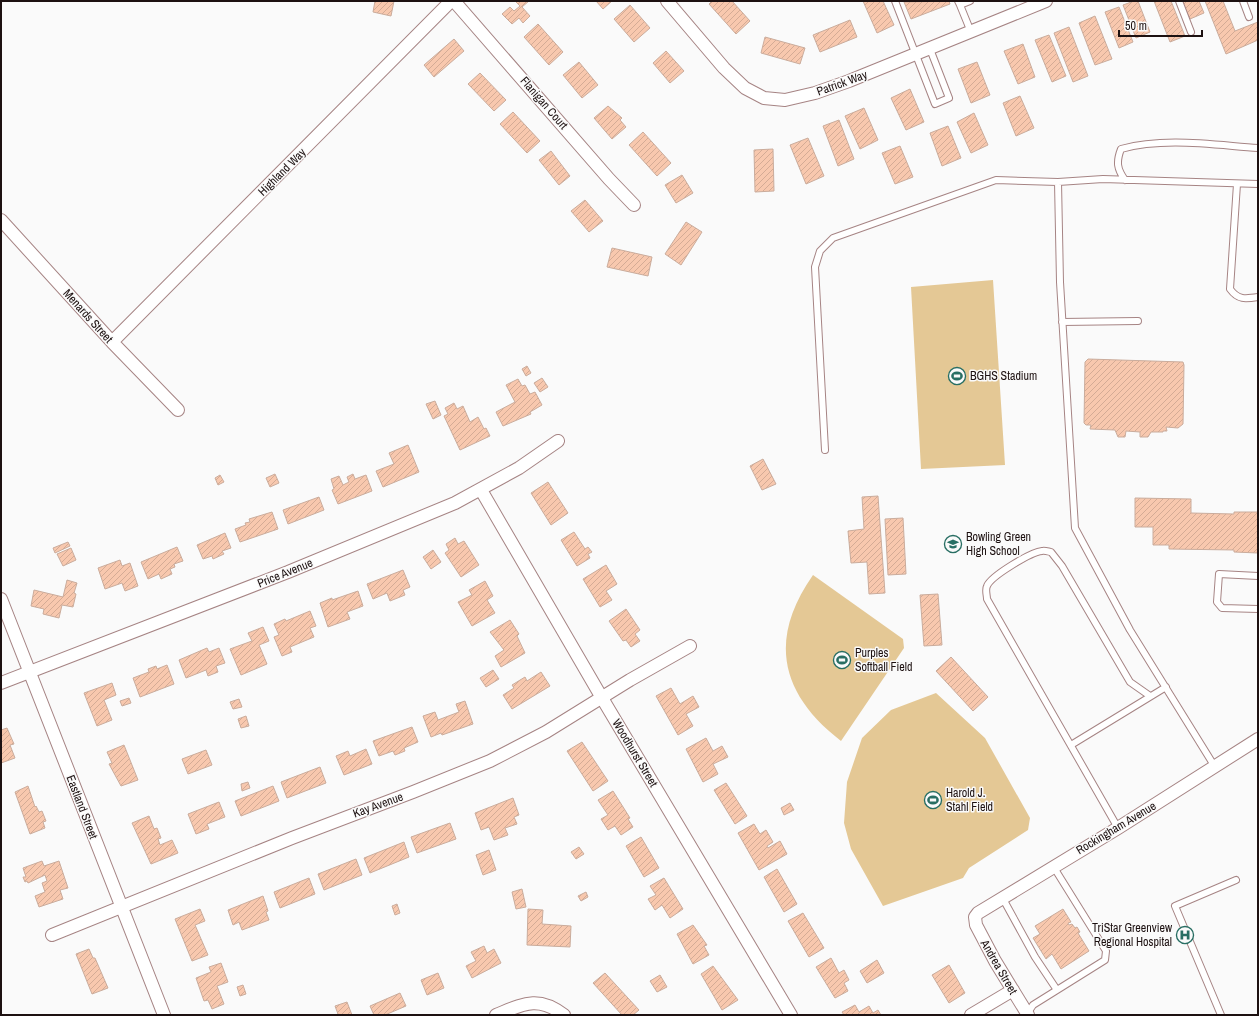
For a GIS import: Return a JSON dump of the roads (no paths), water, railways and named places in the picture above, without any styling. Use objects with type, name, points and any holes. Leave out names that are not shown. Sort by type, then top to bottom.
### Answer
[{"type":"street","name":"Flanigan Court","points":[[453,1],[609,179],[634,205]]},
{"type":"street","name":"Highland Way","points":[[112,342],[453,1]]},
{"type":"street","name":"Patrick Way","points":[[667,1],[734,79],[752,93],[764,98],[785,100],[816,93],[930,49],[1041,2]]},
{"type":"street","name":"Menards Street","points":[[1,220],[112,342],[178,410]]},
{"type":"street","name":"Price Avenue","points":[[1,684],[288,572],[455,503],[520,468],[558,441]]},
{"type":"street","name":"Woodhurst Street","points":[[481,490],[602,698],[791,1015]]},
{"type":"street","name":"Eastland Street","points":[[1,599],[164,1015]]},
{"type":"street","name":"Kay Avenue","points":[[52,935],[490,760],[546,732],[690,646]]},
{"type":"street","name":"Rockingham Avenue","points":[[975,917],[980,910],[1118,828],[1258,739]]},
{"type":"street","name":"Andrea Street","points":[[975,917],[976,925],[984,942],[1027,1015]]},
{"type":"street","points":[[971,1015],[1013,990]]},
{"type":"street","points":[[496,1015],[532,1002],[545,1004],[564,1015]]},
{"type":"lane","points":[[895,1],[917,54],[935,104],[949,98],[930,49]]},
{"type":"lane","points":[[970,1],[959,3],[971,32]]},
{"type":"lane","points":[[1179,1],[1191,32]]},
{"type":"lane","points":[[1243,1],[1249,17]]},
{"type":"lane","points":[[1125,180],[1118,171],[1116,160],[1121,149],[1135,145],[1191,143],[1258,148]]},
{"type":"lane","points":[[825,450],[815,266],[820,251],[833,238],[996,180],[1058,182],[1125,180],[1258,184]]},
{"type":"lane","points":[[1058,182],[1062,322],[1074,528],[1130,630],[1215,767]]},
{"type":"lane","points":[[1237,184],[1230,289],[1234,295],[1242,299],[1258,297]]},
{"type":"lane","points":[[1062,322],[1138,321]]},
{"type":"lane","points":[[1118,828],[987,599],[986,588],[998,574],[1033,554],[1042,551],[1052,552],[1062,566],[1130,682],[1150,696]]},
{"type":"lane","points":[[1258,576],[1219,574],[1217,602],[1222,608],[1258,609]]},
{"type":"lane","points":[[1071,745],[1166,687]]},
{"type":"lane","points":[[1027,1015],[1033,1006],[1104,960],[1106,951],[1053,866]]},
{"type":"lane","points":[[1221,1015],[1175,906],[1236,880]]},
{"type":"lane","points":[[1001,897],[1035,957],[1057,990]]},
{"type":"place","name":"BGHS Stadium","points":[[957,376]]},
{"type":"place","name":"Bowling Green High School","points":[[953,544]]},
{"type":"place","name":"Purples Softball Field","points":[[842,660]]},
{"type":"place","name":"Harold J. Stahl Field","points":[[933,800]]},
{"type":"place","name":"TriStar Greenview Regional Hospital","points":[[1185,935]]}]
